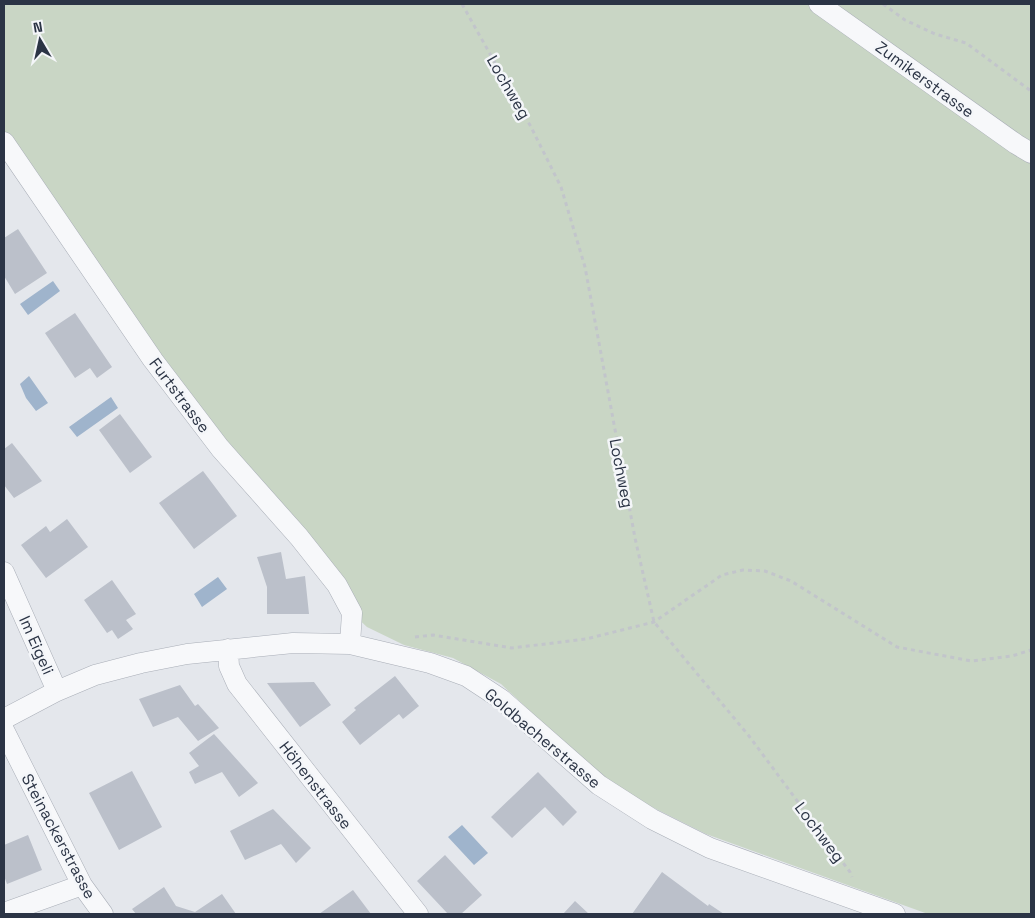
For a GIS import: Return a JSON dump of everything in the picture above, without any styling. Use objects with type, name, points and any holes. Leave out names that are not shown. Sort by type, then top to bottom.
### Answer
[{"type":"street","name":"Zumikerstrasse","points":[[819,4],[1031,153]]},
{"type":"street","name":"Furtstrasse","points":[[4,142],[153,360],[220,448],[299,537],[337,586],[352,614],[350,644]]},
{"type":"street","name":"Im Eigeli","points":[[4,572],[57,691]]},
{"type":"street","name":"Goldbacherstrasse","points":[[4,719],[57,691],[96,676],[141,663],[187,654],[293,643],[350,644],[430,663],[466,676],[501,699],[599,785],[652,820],[710,848],[895,914]]},
{"type":"street","name":"Höhenstrasse","points":[[228,649],[229,666],[237,684],[418,914]]},
{"type":"street","name":"Steinackerstrasse","points":[[4,730],[82,885],[103,914]]},
{"type":"street","points":[[4,913],[82,885]]},
{"type":"path","name":"Lochweg","points":[[462,4],[531,126],[561,187],[585,267],[635,538],[654,622],[749,736],[839,857],[850,872],[860,901]]},
{"type":"path","points":[[883,4],[906,20],[928,31],[966,43],[1031,91]]},
{"type":"path","points":[[406,638],[433,635],[512,648],[586,639],[654,622],[722,575],[743,570],[765,571],[791,580],[897,647],[971,661],[1012,656],[1031,650]]},
{"type":"green space","points":[[4,4],[1031,4],[1031,914],[928,914],[706,834],[638,800],[588,765],[501,684],[453,658],[404,645],[367,627],[352,613],[220,448],[4,142]]},
{"type":"water","points":[[53,281],[60,291],[28,315],[20,304]]},
{"type":"water","points":[[29,376],[48,403],[36,411],[26,398],[20,384]]},
{"type":"water","points":[[111,397],[118,408],[77,437],[69,427]]},
{"type":"water","points":[[218,577],[227,589],[202,607],[194,594]]},
{"type":"water","points":[[462,825],[488,853],[474,865],[448,837]]},
{"type":"building","points":[[18,229],[47,273],[15,294],[4,276],[4,238]]},
{"type":"building","points":[[75,313],[112,367],[97,378],[90,368],[75,378],[45,333]]},
{"type":"building","points":[[120,414],[152,457],[130,473],[99,430]]},
{"type":"building","points":[[12,443],[42,481],[14,498],[4,485],[4,449]]},
{"type":"building","points":[[203,471],[237,516],[194,549],[159,503]]},
{"type":"building","points":[[67,519],[88,547],[46,578],[21,545],[46,526],[50,532]]},
{"type":"building","points":[[281,552],[286,579],[305,576],[309,614],[267,614],[267,587],[257,557]]},
{"type":"building","points":[[112,580],[136,614],[126,620],[133,629],[118,639],[112,630],[107,633],[84,600]]},
{"type":"building","points":[[395,676],[419,706],[403,719],[399,714],[360,745],[342,722],[356,710],[354,708]]},
{"type":"building","points":[[314,682],[331,705],[300,727],[267,683]]},
{"type":"building","points":[[180,685],[195,706],[198,704],[219,728],[198,741],[178,717],[153,727],[139,699]]},
{"type":"building","points":[[214,734],[258,783],[239,797],[222,772],[195,784],[189,772],[199,766],[189,753]]},
{"type":"building","points":[[132,771],[162,827],[119,850],[89,793]]},
{"type":"building","points":[[538,772],[577,812],[563,826],[545,807],[512,838],[491,817]]},
{"type":"building","points":[[273,809],[311,848],[296,863],[281,844],[245,860],[230,831]]},
{"type":"building","points":[[28,835],[42,870],[7,884],[4,876],[4,845]]},
{"type":"building","points":[[445,855],[482,895],[461,914],[448,914],[417,881]]},
{"type":"building","points":[[662,872],[708,906],[709,904],[724,914],[632,914]]},
{"type":"building","points":[[164,887],[176,906],[195,912],[222,894],[236,914],[136,914],[132,909]]},
{"type":"building","points":[[353,890],[371,914],[319,914]]},
{"type":"building","points":[[575,901],[589,914],[563,914]]}]
